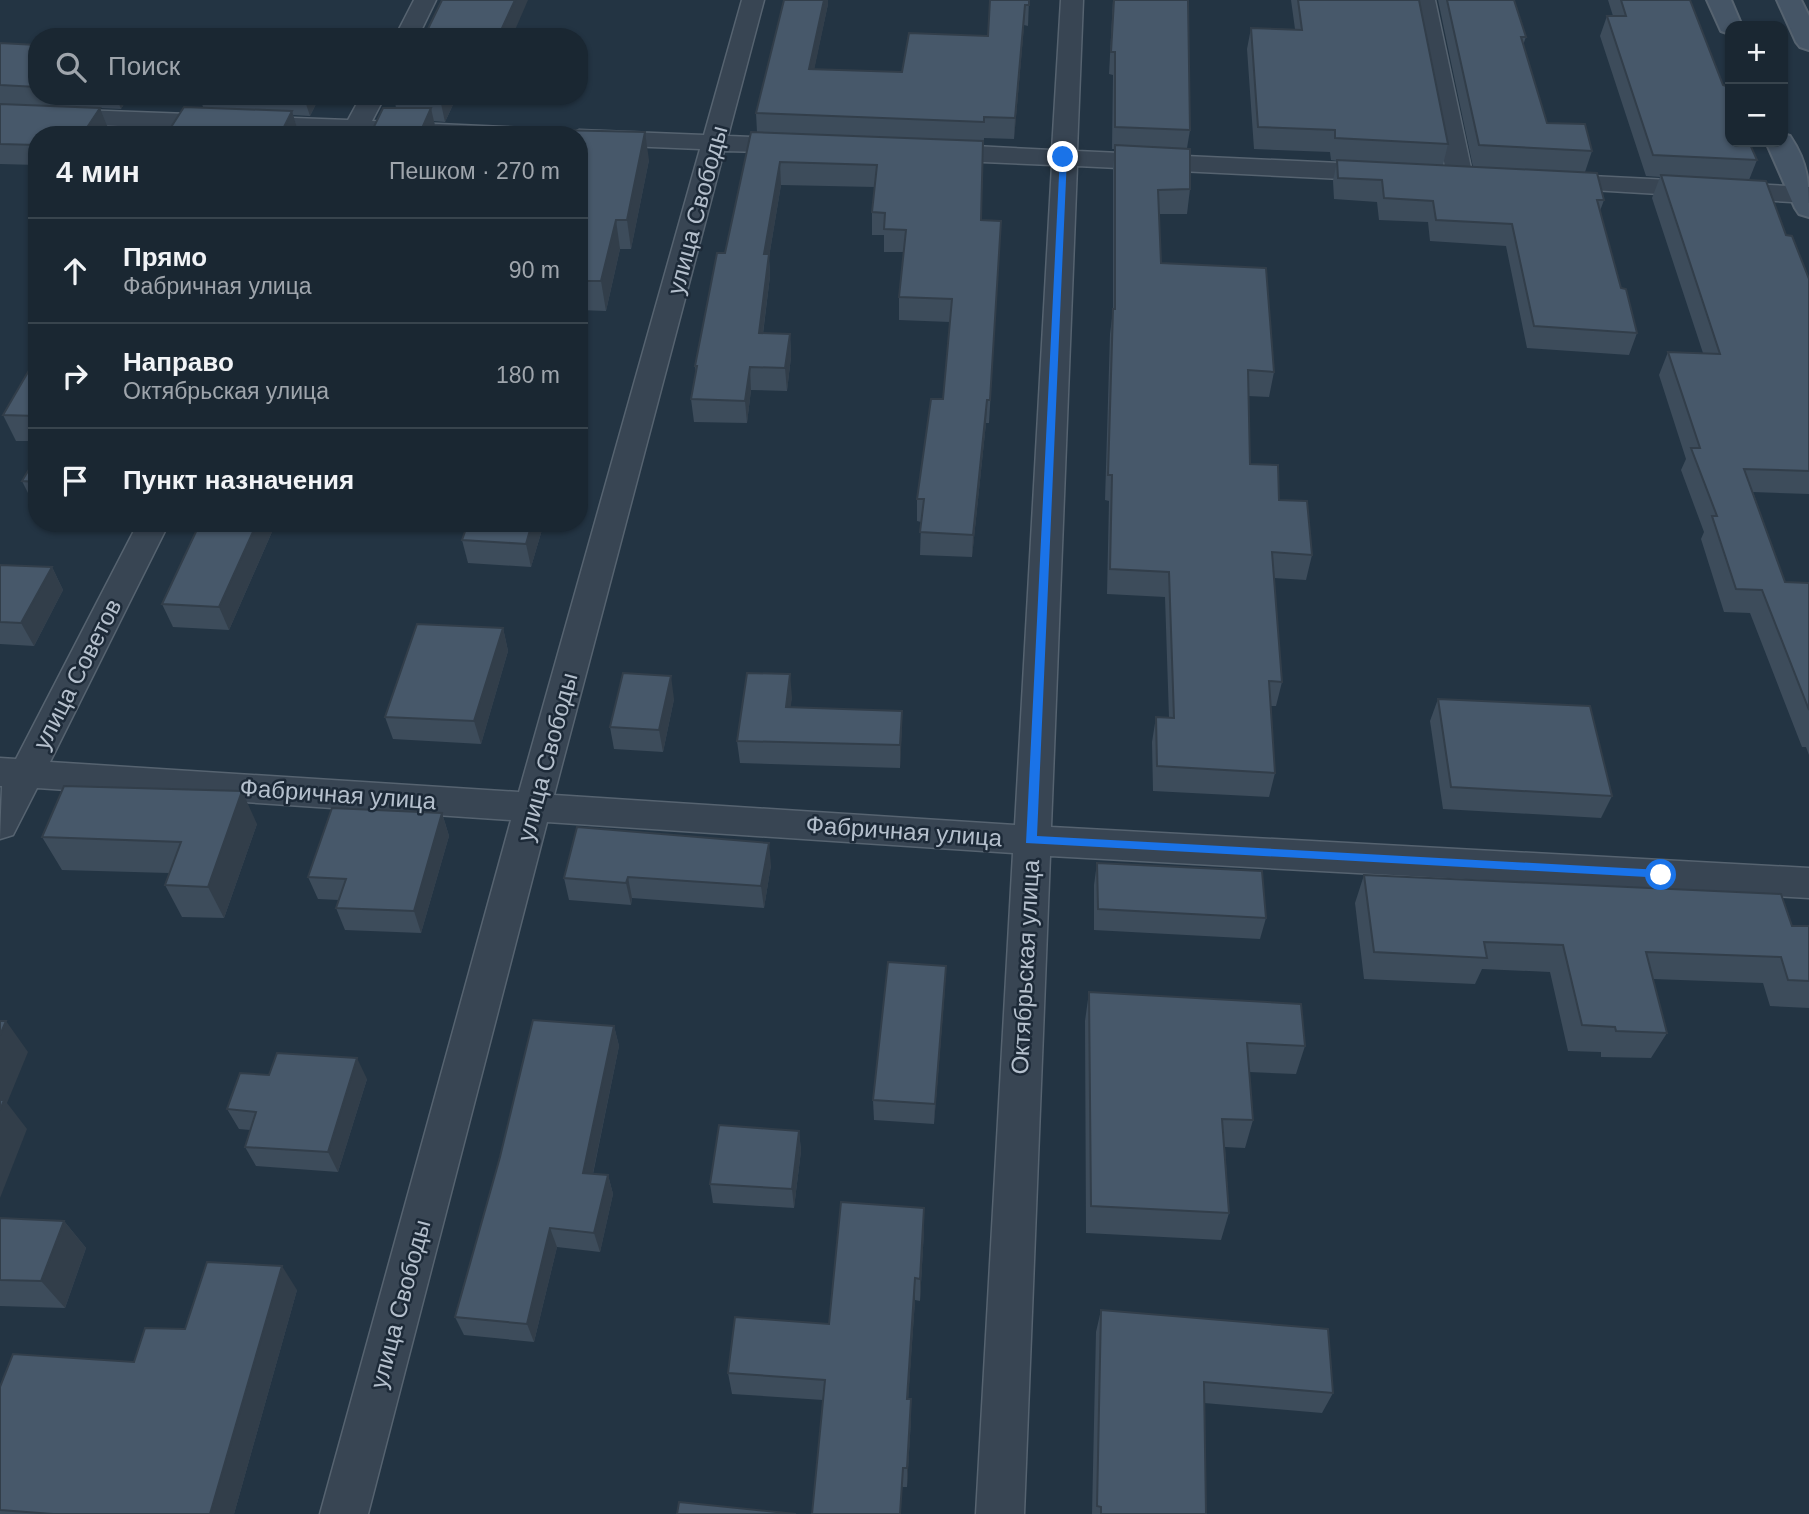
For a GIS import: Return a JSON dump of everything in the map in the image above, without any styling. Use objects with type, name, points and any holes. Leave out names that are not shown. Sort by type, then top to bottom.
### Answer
[{"type":"street","points":[[410,28],[425,0]]},
{"type":"street","name":"улица Свободы","points":[[344,1514],[533,806],[753,0]]},
{"type":"street","name":"Октябрьская улица","points":[[1000,1514],[1072,0]]},
{"type":"street","points":[[1424,0],[1461,177]]},
{"type":"street","points":[[1719,0],[1728,21]]},
{"type":"street","points":[[1789,0],[1809,42]]},
{"type":"street","points":[[358,126],[368,105]]},
{"type":"street","points":[[0,114],[251,126]]},
{"type":"street","points":[[588,137],[827,147]]},
{"type":"street","points":[[1529,181],[1807,199],[1782,147]]},
{"type":"street","points":[[910,150],[1406,174]]},
{"type":"street","points":[[1433,176],[1488,178]]},
{"type":"street","name":"улица Советов","points":[[0,825],[13,773],[149,532]]},
{"type":"street","name":"Фабричная улица","points":[[13,773],[1030,840],[1809,883]]},
{"type":"building","points":[[442,0],[515,0],[502,28],[428,28]]},
{"type":"building","points":[[784,0],[824,0],[809,69],[902,72],[909,33],[988,36],[990,0],[1029,0],[1029,5],[1025,5],[1015,118],[984,117],[984,122],[756,113]]},
{"type":"building","points":[[1114,0],[1188,0],[1190,130],[1115,127],[1115,52],[1111,52]]},
{"type":"building","points":[[1298,0],[1419,0],[1448,144],[1335,138],[1335,130],[1258,127],[1251,28],[1302,30]]},
{"type":"building","points":[[1447,0],[1514,0],[1526,37],[1521,37],[1547,123],[1585,124],[1592,151],[1479,145]]},
{"type":"building","points":[[1621,0],[1690,0],[1725,86],[1725,147],[1751,147],[1757,160],[1653,155],[1607,16],[1626,16]]},
{"type":"building","points":[[0,43],[28,45],[28,87],[0,85]]},
{"type":"building","points":[[0,104],[100,108],[88,126],[28,126],[28,145],[0,144]]},
{"type":"building","points":[[184,107],[292,111],[284,126],[172,126]]},
{"type":"building","points":[[383,108],[431,108],[423,126],[374,126]]},
{"type":"building","points":[[588,131],[645,132],[627,220],[616,220],[601,281],[588,281]]},
{"type":"building","points":[[751,132],[983,141],[981,220],[1001,221],[990,400],[987,400],[973,535],[920,532],[924,499],[917,499],[931,399],[943,399],[952,299],[899,297],[906,230],[884,229],[885,213],[872,212],[877,165],[780,162],[764,254],[769,254],[759,333],[790,334],[785,368],[750,367],[745,401],[691,399],[717,253],[725,253]]},
{"type":"building","points":[[1115,145],[1190,149],[1190,189],[1158,190],[1161,263],[1266,268],[1274,372],[1248,370],[1250,464],[1278,465],[1279,500],[1307,501],[1312,555],[1272,552],[1282,682],[1269,681],[1275,773],[1157,766],[1156,717],[1174,718],[1169,572],[1110,569],[1112,475],[1108,475],[1115,309]]},
{"type":"building","points":[[1337,160],[1597,173],[1604,200],[1597,200],[1621,288],[1626,289],[1637,333],[1534,326],[1512,224],[1436,220],[1433,201],[1384,198],[1382,180],[1338,178]]},
{"type":"building","points":[[1661,175],[1766,181],[1786,235],[1792,236],[1809,279],[1809,471],[1744,469],[1785,582],[1809,583],[1809,710],[1762,590],[1736,589],[1712,516],[1717,516],[1691,448],[1700,448],[1668,352],[1720,354]]},
{"type":"building","points":[[28,372],[28,416],[3,415]]},
{"type":"building","points":[[28,471],[28,481],[22,481]]},
{"type":"building","points":[[196,532],[253,532],[219,607],[162,604]]},
{"type":"building","points":[[465,532],[529,532],[526,544],[462,540]]},
{"type":"building","points":[[0,565],[52,567],[21,623],[0,622]]},
{"type":"building","points":[[417,624],[503,628],[474,721],[385,717]]},
{"type":"building","points":[[623,673],[671,676],[659,730],[610,727]]},
{"type":"building","points":[[747,673],[790,674],[786,707],[902,711],[900,745],[737,741]]},
{"type":"building","points":[[1438,699],[1590,706],[1612,796],[1451,787]]},
{"type":"building","points":[[64,786],[242,791],[208,887],[165,885],[181,842],[42,837]]},
{"type":"building","points":[[332,808],[442,813],[414,911],[336,908],[346,879],[308,877]]},
{"type":"building","points":[[577,827],[769,843],[761,886],[628,877],[626,883],[564,878]]},
{"type":"building","points":[[1097,863],[1262,871],[1266,918],[1098,909]]},
{"type":"building","points":[[1364,875],[1781,894],[1792,926],[1809,926],[1809,981],[1788,980],[1781,957],[1646,952],[1667,1033],[1616,1031],[1615,1027],[1582,1025],[1563,945],[1484,942],[1487,958],[1374,952]]},
{"type":"building","points":[[888,962],[946,966],[935,1104],[873,1100]]},
{"type":"building","points":[[1089,992],[1301,1004],[1305,1046],[1247,1043],[1253,1120],[1222,1119],[1229,1213],[1091,1206]]},
{"type":"building","points":[[533,1020],[614,1026],[583,1173],[608,1175],[594,1233],[550,1228],[527,1324],[455,1317],[500,1157]]},
{"type":"building","points":[[0,1021],[6,1021],[0,1035]]},
{"type":"building","points":[[277,1053],[357,1058],[328,1152],[245,1147],[256,1112],[227,1109],[240,1073],[269,1075]]},
{"type":"building","points":[[719,1125],[799,1131],[792,1189],[710,1184]]},
{"type":"building","points":[[841,1202],[924,1208],[920,1279],[915,1278],[907,1399],[911,1399],[907,1468],[903,1468],[900,1514],[812,1514],[825,1380],[728,1373],[735,1317],[829,1324]]},
{"type":"building","points":[[0,1218],[64,1221],[41,1281],[0,1280]]},
{"type":"building","points":[[207,1262],[282,1266],[210,1514],[53,1514],[0,1510],[0,1387],[13,1354],[134,1362],[145,1328],[185,1329]]},
{"type":"building","points":[[1101,1310],[1328,1329],[1333,1393],[1204,1382],[1206,1514],[1101,1514],[1101,1507],[1097,1506]]},
{"type":"building","points":[[679,1502],[796,1514],[677,1514]]},
{"type":"route","points":[[1063,157],[1030,840],[1661,875]]}]
